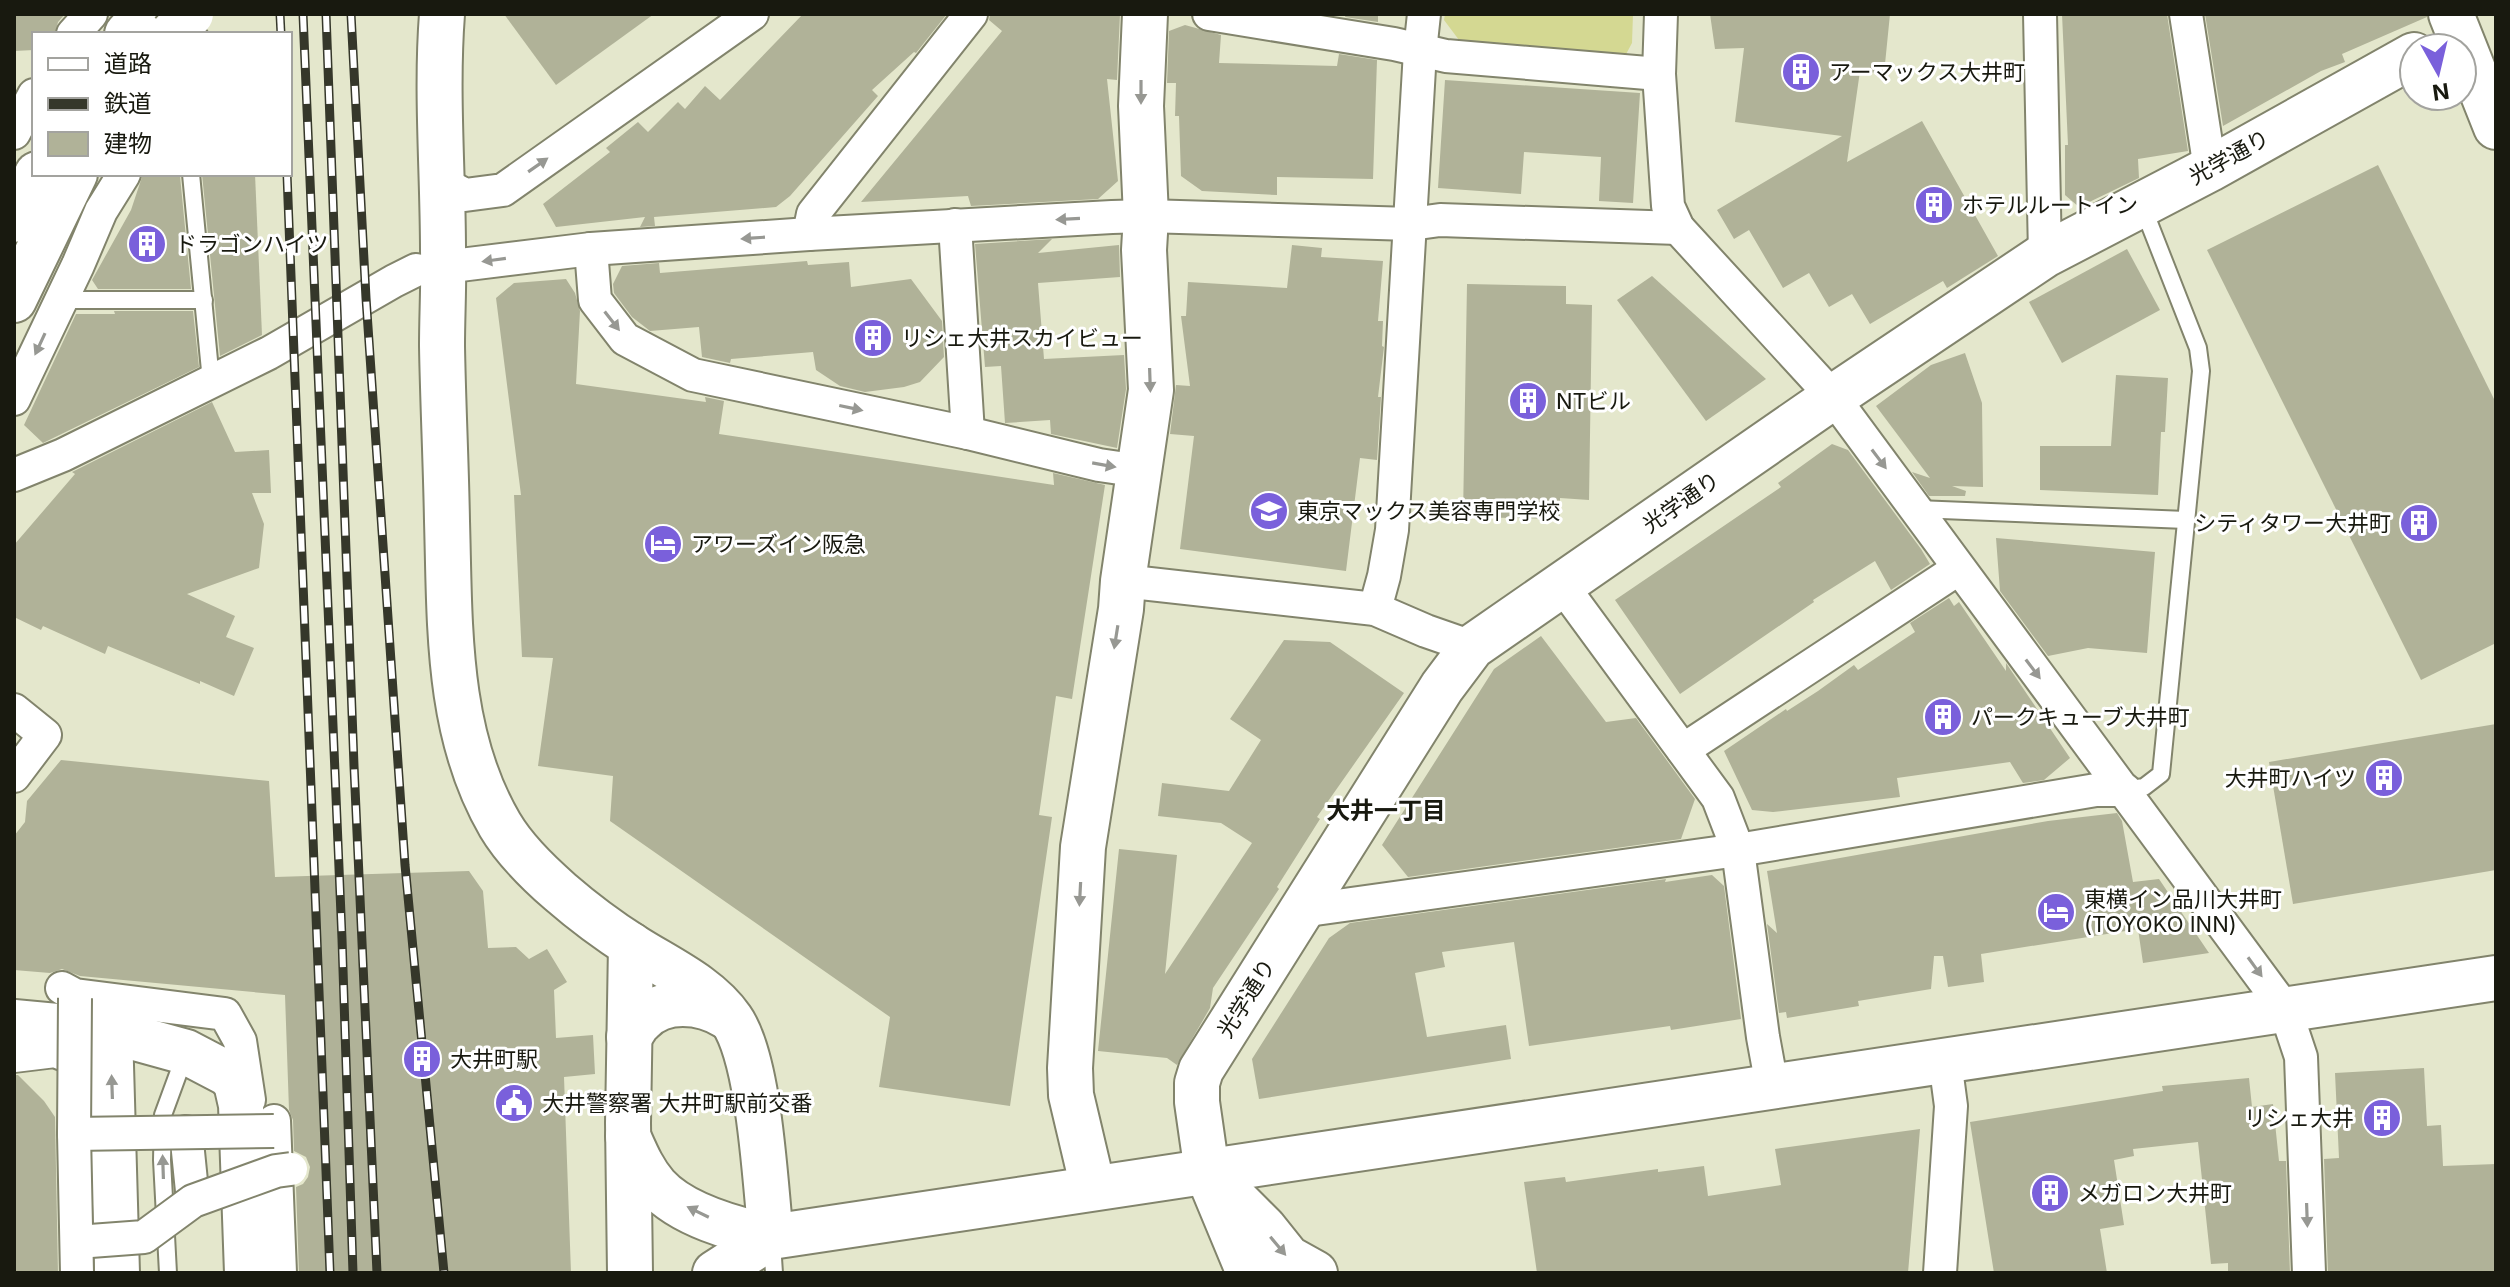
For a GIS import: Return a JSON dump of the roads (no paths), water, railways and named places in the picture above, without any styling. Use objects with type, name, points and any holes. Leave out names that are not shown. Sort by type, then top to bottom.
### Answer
[{"type":"street","points":[[75,32],[91,14]]},
{"type":"street","points":[[129,32],[145,14]]},
{"type":"street","points":[[174,32],[191,14]]},
{"type":"street","points":[[443,183],[465,195],[503,190],[752,14]]},
{"type":"street","points":[[809,234],[813,214],[971,14]]},
{"type":"street","points":[[1093,1188],[1071,1095],[1070,1068],[1083,847],[1121,609],[1151,390],[1141,94],[1145,14]]},
{"type":"street","points":[[1209,14],[1394,44],[1446,56],[1659,74]]},
{"type":"street","points":[[1375,609],[1392,530],[1424,14]]},
{"type":"street","points":[[1661,14],[1659,74],[1668,206],[1678,228],[1833,397],[2285,1009],[2301,1057],[2309,1273]]},
{"type":"street","points":[[2040,14],[2045,255]]},
{"type":"street","points":[[2186,14],[2210,169]]},
{"type":"street","points":[[438,24],[443,183],[430,268],[442,342],[451,645],[457,703],[475,771],[501,827],[526,858],[573,901],[631,945],[689,980],[715,1000],[732,1020],[742,1041],[752,1084],[772,1255]]},
{"type":"street","points":[[2452,27],[2496,127]]},
{"type":"street","name":"光学通り","points":[[1249,1273],[1207,1172],[1197,1102],[1201,1070],[1434,700],[1472,647],[1833,397],[2045,255],[2210,169],[2398,64]]},
{"type":"street","points":[[19,130],[32,100]]},
{"type":"street","points":[[14,220],[36,176]]},
{"type":"street","points":[[14,300],[74,176]]},
{"type":"street","points":[[101,211],[103,176]]},
{"type":"street","points":[[14,399],[101,211],[123,176]]},
{"type":"street","points":[[14,475],[63,455],[269,353],[430,268],[591,249],[1146,216],[1411,224],[1440,220],[1678,228]]},
{"type":"street","points":[[955,225],[968,433]]},
{"type":"street","points":[[591,249],[595,300],[625,339],[693,375],[968,433],[1099,465],[1140,471]]},
{"type":"street","points":[[1683,750],[1958,569]]},
{"type":"street","points":[[1123,581],[1375,609],[1472,647]]},
{"type":"street","points":[[1561,584],[1718,798],[1738,850],[1772,1086]]},
{"type":"street","points":[[14,710],[45,735],[14,776]]},
{"type":"street","points":[[1301,911],[1738,850],[2080,793],[2125,790]]},
{"type":"street","points":[[630,1273],[628,1136],[631,945]]},
{"type":"street","points":[[715,1273],[772,1255],[1093,1188],[2496,978]]},
{"type":"street","points":[[280,1273],[283,1170],[266,1128],[250,1105],[240,1041],[225,1014],[70,994],[77,1258],[144,1237],[193,1201],[283,1170]]},
{"type":"street","points":[[629,1037],[641,1020],[672,1006],[691,1003],[704,1006],[732,1020]]},
{"type":"street","points":[[14,1022],[110,1031],[186,1052],[228,1074],[236,1083],[239,1095],[247,1273]]},
{"type":"street","points":[[110,1031],[117,1273]]},
{"type":"street","points":[[14,1056],[55,1051],[71,1077]]},
{"type":"street","points":[[1940,1273],[1951,1106],[1945,1061]]},
{"type":"street","points":[[74,1134],[266,1128]]},
{"type":"street","points":[[186,1132],[193,1201]]},
{"type":"street","points":[[628,1136],[641,1166],[656,1187],[671,1199],[732,1228],[772,1255]]},
{"type":"street","points":[[1207,1172],[1264,1228],[1288,1258],[1315,1273]]},
{"type":"lane","points":[[191,176],[211,381]]},
{"type":"lane","points":[[2125,790],[2144,787],[2161,774],[2201,371],[2198,348],[2142,204]]},
{"type":"lane","points":[[61,300],[204,300]]},
{"type":"lane","points":[[1917,509],[2186,520]]},
{"type":"lane","points":[[168,1273],[162,1160],[163,1115],[186,1052]]},
{"type":"railway","points":[[280,14],[281,32]]},
{"type":"railway","points":[[303,14],[353,1273]]},
{"type":"railway","points":[[326,14],[354,766],[377,1273]]},
{"type":"railway","points":[[351,14],[366,298],[405,865],[444,1273]]},
{"type":"railway","points":[[287,176],[330,1273]]},
{"type":"place","name":"アーマックス大井町","points":[[1801,72]]},
{"type":"place","name":"ホテルルートイン","points":[[1934,205]]},
{"type":"place","name":"ドラゴンハイツ","points":[[147,244]]},
{"type":"place","name":"リシェ大井スカイビュー","points":[[873,338]]},
{"type":"place","name":"NTビル","points":[[1528,401]]},
{"type":"place","name":"東京マックス美容専門学校","points":[[1269,511]]},
{"type":"place","name":"シティタワー大井町","points":[[2419,523]]},
{"type":"place","name":"アワーズイン阪急","points":[[663,544]]},
{"type":"place","name":"パークキューブ大井町","points":[[1943,717]]},
{"type":"place","name":"大井町ハイツ","points":[[2384,778]]},
{"type":"place","name":"東横イン品川大井町 (TOYOKO INN)","points":[[2056,912]]},
{"type":"place","name":"大井町駅","points":[[422,1059]]},
{"type":"place","name":"大井警察署 大井町駅前交番","points":[[514,1103]]},
{"type":"place","name":"リシェ大井","points":[[2382,1118]]},
{"type":"place","name":"メガロン大井町","points":[[2050,1193]]},
{"type":"district","name":"大井一丁目","points":[[1386,810]]}]
